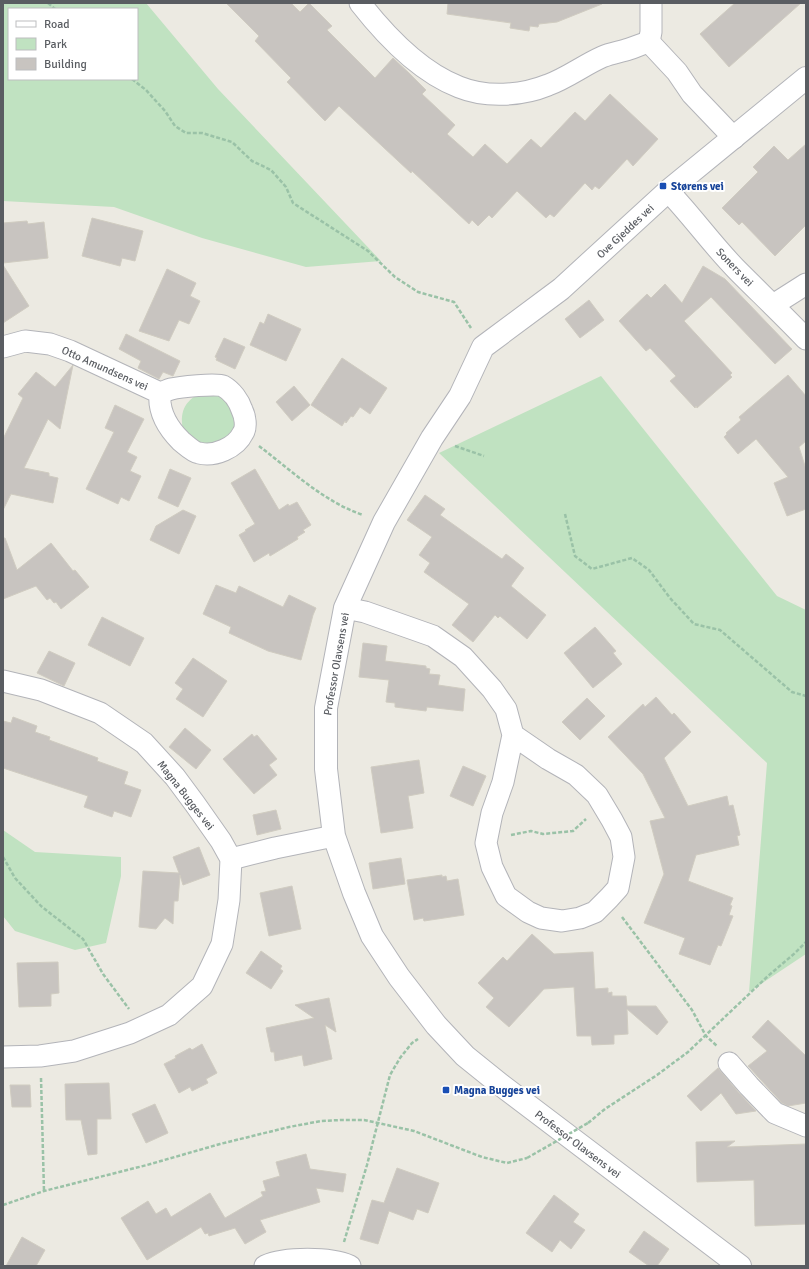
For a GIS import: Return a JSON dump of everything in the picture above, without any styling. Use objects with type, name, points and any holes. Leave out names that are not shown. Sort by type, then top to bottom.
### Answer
[{"type":"street","points":[[360,3],[385,33],[419,63],[435,75],[459,88],[477,92],[510,95],[529,91],[549,85],[604,56],[649,42]]},
{"type":"street","points":[[649,42],[651,32],[651,3]]},
{"type":"street","points":[[649,42],[677,72],[692,94],[734,138]]},
{"type":"street","name":"Ove Gjeddes vei","points":[[460,396],[483,347],[561,289],[668,191],[806,78]]},
{"type":"street","name":"Soners vei","points":[[668,191],[687,211],[710,242],[806,339]]},
{"type":"street","points":[[773,305],[806,284]]},
{"type":"street","name":"Otto Amundsens vei","points":[[3,347],[25,341],[50,344],[70,351],[160,393],[172,389],[222,386],[239,402],[244,414],[245,427],[243,434],[228,449],[212,454],[198,453],[172,432],[163,415],[159,403],[160,393]]},
{"type":"street","name":"Professor Olavsens vei","points":[[460,396],[432,438],[384,522],[345,608],[326,708],[326,769],[334,836],[354,893],[372,936],[399,977],[436,1025],[465,1056],[501,1086],[740,1266]]},
{"type":"street","points":[[345,608],[365,612],[433,636],[463,657],[492,689],[506,709],[514,735],[504,782],[492,813],[486,843],[492,867],[506,896],[528,912],[541,918],[562,921],[580,918],[595,912],[618,888],[624,857],[621,837],[597,795],[576,775],[548,759],[514,735]]},
{"type":"street","name":"Magna Bugges vei","points":[[3,681],[42,690],[100,713],[144,743],[179,782],[221,841],[231,860]]},
{"type":"street","points":[[3,1057],[40,1056],[74,1051],[130,1033],[169,1015],[202,986],[222,944],[229,900],[231,860],[275,848],[334,836]]},
{"type":"street","points":[[729,1063],[775,1113],[806,1126]]},
{"type":"street","points":[[265,1266],[306,1258],[344,1264]]},
{"type":"path","points":[[133,80],[146,90],[165,111],[175,126],[186,133],[202,133],[232,142],[252,161],[271,170],[286,187],[293,203],[368,252],[395,277],[418,292],[454,302],[483,347]]},
{"type":"path","points":[[243,434],[328,498],[351,511],[384,522]]},
{"type":"path","points":[[432,438],[484,456]]},
{"type":"path","points":[[565,514],[575,556],[592,569],[632,558],[649,570],[670,598],[694,624],[720,630],[792,692],[806,696]]},
{"type":"path","points":[[487,839],[531,831],[543,834],[573,831],[602,803]]},
{"type":"path","points":[[3,857],[15,878],[41,906],[83,939],[102,974],[142,1027]]},
{"type":"path","points":[[609,898],[646,950],[692,1010],[706,1036],[714,1043],[729,1063]]},
{"type":"path","points":[[3,1205],[44,1191],[147,1166],[220,1144],[289,1127],[321,1121],[364,1120],[414,1131],[482,1157],[507,1163],[527,1158],[588,1123],[605,1109],[682,1057],[768,976],[796,953],[806,942]]},
{"type":"path","points":[[344,1264],[390,1075],[400,1058],[412,1043],[436,1025]]},
{"type":"path","points":[[40,1056],[44,1191]]},
{"type":"green space","points":[[3,3],[146,3],[218,89],[381,261],[306,267],[202,238],[114,207],[3,201]]},
{"type":"green space","points":[[601,376],[777,596],[806,610],[806,954],[749,992],[767,763],[439,453]]},
{"type":"green space","points":[[208,391],[225,397],[237,420],[231,436],[207,447],[193,440],[185,433],[182,427],[182,416],[183,411],[192,398]]},
{"type":"green space","points":[[3,830],[35,852],[121,857],[121,876],[106,943],[75,950],[15,931],[3,916]]},
{"type":"building","points":[[226,3],[291,3],[300,12],[309,3],[332,26],[327,30],[375,78],[393,58],[409,73],[426,90],[422,94],[455,125],[447,134],[473,157],[485,144],[507,164],[531,139],[541,148],[575,112],[585,121],[610,94],[658,139],[633,166],[627,159],[599,189],[595,186],[592,190],[585,183],[554,217],[550,214],[546,218],[517,191],[492,218],[489,215],[478,226],[472,220],[469,224],[412,171],[411,173],[339,106],[325,121],[287,82],[291,78],[255,41],[259,36]]},
{"type":"building","points":[[448,3],[602,4],[557,22],[539,24],[538,27],[530,26],[529,31],[510,28],[511,23],[447,14]]},
{"type":"building","points":[[735,3],[801,3],[729,67],[700,34]]},
{"type":"building","points":[[806,144],[806,225],[775,256],[742,222],[739,225],[722,208],[758,172],[753,167],[774,146],[788,160]]},
{"type":"building","points":[[92,218],[143,231],[135,261],[122,258],[120,266],[82,256]]},
{"type":"building","points":[[27,221],[28,224],[44,222],[48,258],[3,263],[3,223]]},
{"type":"building","points":[[3,265],[29,306],[3,323]]},
{"type":"building","points":[[703,266],[725,279],[792,349],[775,364],[711,297],[684,321],[732,373],[730,375],[732,377],[697,408],[696,406],[695,408],[670,381],[676,376],[650,348],[646,351],[619,321],[647,294],[651,298],[665,284],[682,303]]},
{"type":"building","points":[[167,269],[196,283],[190,296],[200,301],[189,324],[179,320],[169,341],[139,331]]},
{"type":"building","points":[[589,300],[604,320],[580,338],[565,319]]},
{"type":"building","points":[[268,314],[301,329],[286,361],[250,345],[260,322],[264,324]]},
{"type":"building","points":[[126,334],[180,361],[173,376],[163,372],[159,379],[138,368],[141,361],[119,349]]},
{"type":"building","points":[[224,338],[245,347],[235,369],[216,360],[217,358],[215,357]]},
{"type":"building","points":[[342,358],[387,388],[370,414],[360,407],[353,417],[351,416],[342,426],[311,405]]},
{"type":"building","points":[[73,365],[60,429],[48,419],[24,468],[49,473],[49,476],[58,478],[53,503],[11,494],[3,510],[3,439],[23,398],[18,394],[36,372],[55,387]]},
{"type":"building","points":[[788,375],[806,396],[806,441],[799,447],[806,469],[806,509],[787,516],[774,483],[788,477],[756,439],[738,454],[724,437],[727,434],[726,433],[741,420],[739,417]]},
{"type":"building","points":[[294,386],[310,405],[292,421],[276,402]]},
{"type":"building","points":[[115,405],[144,419],[127,452],[137,457],[130,471],[141,476],[129,501],[121,497],[118,504],[86,489],[114,432],[105,428]]},
{"type":"building","points":[[170,469],[191,478],[178,507],[158,498]]},
{"type":"building","points":[[255,469],[279,510],[288,504],[289,506],[297,502],[311,525],[303,530],[305,532],[297,537],[298,539],[270,556],[269,553],[254,562],[239,535],[255,524],[231,483]]},
{"type":"building","points":[[425,495],[445,509],[440,515],[502,559],[506,554],[524,568],[511,586],[546,615],[527,639],[500,616],[498,618],[495,615],[473,642],[452,625],[469,604],[424,572],[430,563],[419,555],[432,537],[407,520]]},
{"type":"building","points":[[183,510],[196,516],[179,554],[150,540],[156,526]]},
{"type":"building","points":[[3,538],[5,538],[17,570],[51,543],[73,571],[75,570],[89,587],[61,609],[56,602],[54,603],[50,598],[47,600],[36,586],[3,599]]},
{"type":"building","points":[[216,585],[236,593],[239,586],[283,607],[289,595],[316,608],[301,660],[268,651],[229,633],[231,627],[203,614]]},
{"type":"building","points":[[102,617],[144,638],[130,666],[88,645]]},
{"type":"building","points":[[595,627],[616,651],[613,653],[622,664],[593,688],[564,653]]},
{"type":"building","points":[[363,643],[387,646],[385,661],[426,666],[426,668],[430,669],[429,674],[440,675],[438,685],[465,689],[463,711],[427,707],[426,711],[395,707],[395,703],[386,702],[389,680],[359,677]]},
{"type":"building","points":[[49,651],[75,663],[64,686],[37,673]]},
{"type":"building","points":[[193,658],[227,681],[203,717],[176,699],[183,689],[175,683]]},
{"type":"building","points":[[656,697],[672,715],[674,713],[691,732],[664,758],[688,806],[727,796],[729,806],[733,805],[740,835],[737,836],[739,845],[696,855],[688,881],[733,898],[730,905],[732,906],[729,915],[733,916],[721,946],[718,945],[710,965],[679,954],[685,938],[644,923],[664,874],[650,821],[665,818],[643,774],[608,737],[643,704],[645,707]]},
{"type":"building","points":[[587,698],[605,716],[580,740],[562,722]]},
{"type":"building","points":[[13,717],[37,726],[35,732],[50,737],[49,740],[98,758],[97,761],[128,772],[124,784],[141,790],[131,817],[114,811],[112,817],[84,807],[88,796],[3,768],[3,721],[11,723]]},
{"type":"building","points":[[185,728],[211,750],[196,769],[169,747]]},
{"type":"building","points":[[252,734],[254,737],[257,735],[277,759],[269,765],[277,775],[254,794],[223,759]]},
{"type":"building","points":[[419,760],[424,793],[408,796],[413,828],[381,833],[371,767]]},
{"type":"building","points":[[463,766],[486,776],[473,806],[450,796]]},
{"type":"building","points":[[276,810],[281,829],[257,835],[253,815]]},
{"type":"building","points":[[199,847],[210,875],[183,885],[180,875],[178,901],[174,901],[173,924],[165,918],[156,929],[139,927],[143,871],[179,873],[173,857]]},
{"type":"building","points":[[401,858],[405,884],[373,889],[369,863]]},
{"type":"building","points":[[442,875],[442,877],[446,876],[447,881],[458,879],[464,915],[424,921],[423,918],[414,920],[407,880]]},
{"type":"building","points":[[292,886],[301,929],[269,936],[260,893]]},
{"type":"building","points":[[532,934],[554,954],[593,952],[595,989],[608,988],[608,993],[612,992],[612,996],[626,996],[627,1006],[656,1006],[668,1022],[657,1035],[627,1009],[628,1034],[614,1035],[614,1044],[592,1045],[591,1036],[577,1036],[574,987],[544,989],[509,1027],[486,1007],[494,998],[478,983],[503,957],[507,961]]},
{"type":"building","points":[[261,951],[282,966],[280,969],[283,971],[271,989],[246,973]]},
{"type":"building","points":[[58,962],[59,993],[51,994],[51,1006],[19,1007],[17,963]]},
{"type":"building","points":[[329,998],[336,1032],[325,1025],[332,1059],[304,1066],[302,1055],[275,1061],[274,1052],[271,1052],[266,1028],[314,1018],[295,1005]]},
{"type":"building","points":[[768,1020],[806,1056],[806,1103],[788,1106],[782,1103],[748,1066],[767,1051],[752,1037]]},
{"type":"building","points":[[202,1044],[217,1073],[206,1079],[208,1083],[192,1091],[190,1087],[179,1093],[164,1064],[190,1048],[192,1050]]},
{"type":"building","points":[[718,1068],[756,1111],[736,1114],[721,1093],[701,1111],[687,1096]]},
{"type":"building","points":[[109,1083],[111,1119],[97,1119],[97,1154],[88,1155],[81,1120],[66,1120],[65,1084]]},
{"type":"building","points":[[10,1085],[30,1085],[31,1107],[12,1107]]},
{"type":"building","points":[[155,1104],[168,1133],[146,1143],[132,1114]]},
{"type":"building","points":[[735,1141],[727,1147],[806,1144],[806,1224],[755,1226],[754,1180],[697,1182],[696,1142]]},
{"type":"building","points":[[306,1154],[310,1169],[346,1174],[343,1192],[316,1188],[320,1202],[260,1220],[266,1232],[245,1244],[235,1228],[209,1236],[208,1233],[205,1234],[201,1227],[147,1260],[121,1218],[148,1201],[156,1214],[166,1208],[171,1217],[210,1193],[225,1218],[263,1196],[261,1192],[266,1191],[263,1181],[280,1176],[276,1162]]},
{"type":"building","points":[[397,1168],[439,1183],[428,1213],[417,1209],[413,1220],[389,1211],[378,1244],[360,1239],[372,1200],[384,1203]]},
{"type":"building","points":[[554,1195],[579,1214],[573,1222],[585,1230],[571,1249],[560,1240],[552,1252],[526,1233]]},
{"type":"building","points":[[644,1231],[669,1249],[657,1266],[649,1266],[629,1252]]},
{"type":"building","points":[[22,1237],[45,1250],[36,1266],[6,1266]]},
{"type":"place","name":"Størens vei","points":[[663,186]]},
{"type":"place","name":"Magna Bugges vei","points":[[446,1090]]}]
